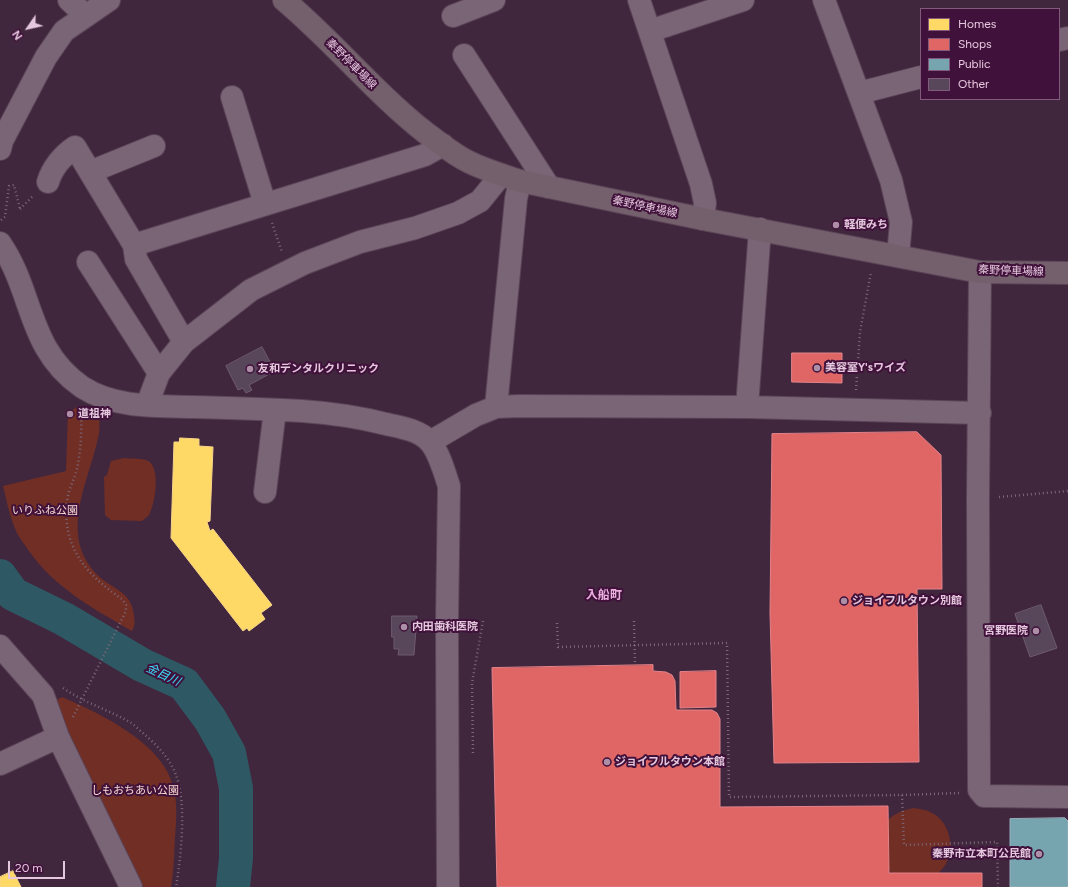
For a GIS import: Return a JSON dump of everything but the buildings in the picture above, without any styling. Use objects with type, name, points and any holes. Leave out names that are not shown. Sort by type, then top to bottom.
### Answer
[{"type":"main road","name":"秦野停車場線","points":[[284,0],[306,18],[399,112],[468,162],[510,178],[703,219],[980,272],[1068,273]]},
{"type":"street","points":[[69,0],[86,16]]},
{"type":"street","points":[[0,149],[2,141],[46,57],[64,31],[108,0]]},
{"type":"street","points":[[453,16],[494,0]]},
{"type":"street","points":[[639,0],[701,184],[705,203],[703,219]]},
{"type":"street","points":[[650,31],[742,0]]},
{"type":"street","points":[[824,0],[891,180],[901,222],[898,256]]},
{"type":"street","points":[[464,55],[549,187]]},
{"type":"street","points":[[859,93],[920,77]]},
{"type":"street","points":[[232,97],[265,204]]},
{"type":"street","points":[[134,246],[425,155],[443,145]]},
{"type":"street","points":[[90,172],[154,146]]},
{"type":"street","points":[[48,182],[50,173],[67,153],[75,147],[134,246],[136,259],[184,342]]},
{"type":"street","points":[[147,405],[159,374],[184,342],[251,290],[288,271],[360,242],[415,228],[458,213],[480,201],[510,178],[516,199],[496,407]]},
{"type":"street","points":[[747,407],[760,229]]},
{"type":"street","points":[[0,243],[18,275],[41,341],[61,370],[83,387],[111,399],[147,405],[304,411],[374,421],[404,428],[419,434],[430,442],[442,466],[449,486],[447,622],[448,887]]},
{"type":"street","points":[[88,262],[159,374]]},
{"type":"street","points":[[980,272],[978,790],[984,796],[1068,797]]},
{"type":"street","points":[[430,442],[476,416],[496,407],[747,407],[980,413]]},
{"type":"street","points":[[265,492],[276,410]]},
{"type":"street","points":[[0,646],[43,695],[58,737],[131,887]]},
{"type":"street","points":[[0,764],[58,737]]},
{"type":"path","points":[[1,220],[4,217],[9,186],[14,185],[20,209],[31,198]]},
{"type":"path","points":[[265,204],[288,271]]},
{"type":"path","points":[[854,410],[860,332],[874,251]]},
{"type":"path","points":[[73,715],[126,611],[126,605],[122,600],[89,573],[82,564],[69,534],[67,522],[67,501],[78,465],[82,421],[81,406]]},
{"type":"path","points":[[978,499],[1068,491]]},
{"type":"path","points":[[473,753],[472,683],[483,621]]},
{"type":"path","points":[[634,621],[635,663]]},
{"type":"path","points":[[557,623],[558,648],[727,643],[729,797],[902,795],[967,792]]},
{"type":"path","points":[[81,700],[129,722],[153,742],[166,757],[176,773],[180,787],[181,822],[180,855],[176,887]]},
{"type":"path","points":[[902,795],[904,845],[997,842],[998,887]]},
{"type":"green space","name":"いりふね公園","points":[[87,406],[99,412],[99,431],[96,448],[79,507],[78,537],[82,552],[93,570],[99,577],[123,594],[130,603],[135,620],[132,631],[76,597],[39,564],[17,533],[3,486],[66,471],[68,413],[77,407]]},
{"type":"green space","points":[[124,458],[146,460],[151,463],[154,469],[156,477],[155,494],[149,515],[142,521],[111,520],[105,515],[104,477],[107,475],[111,461]]},
{"type":"green space","name":"しもおちあい公園","points":[[62,697],[94,712],[128,731],[157,756],[167,770],[175,792],[176,805],[174,862],[171,887],[140,887],[51,703]]},
{"type":"green space","points":[[913,808],[934,814],[941,820],[949,836],[950,846],[946,864],[941,871],[931,877],[899,876],[886,868],[884,824],[897,813]]},
{"type":"waterway","name":"金目川","points":[[0,576],[13,594],[64,619],[142,665],[184,684],[210,719],[229,753],[236,788],[236,858],[233,887]]},
{"type":"place","name":"軽便みち","points":[[836,225]]},
{"type":"place","name":"美容室Y'sワイズ","points":[[817,368]]},
{"type":"place","name":"友和デンタルクリニック","points":[[250,369]]},
{"type":"place","name":"道祖神","points":[[70,414]]},
{"type":"place","name":"ジョイフルタウン別館","points":[[844,601]]},
{"type":"place","name":"内田歯科医院","points":[[404,627]]},
{"type":"place","name":"宮野医院","points":[[1036,631]]},
{"type":"place","name":"ジョイフルタウン本館","points":[[607,762]]},
{"type":"place","name":"秦野市立本町公民館","points":[[1039,854]]},
{"type":"district","name":"入船町","points":[[604,595]]}]
